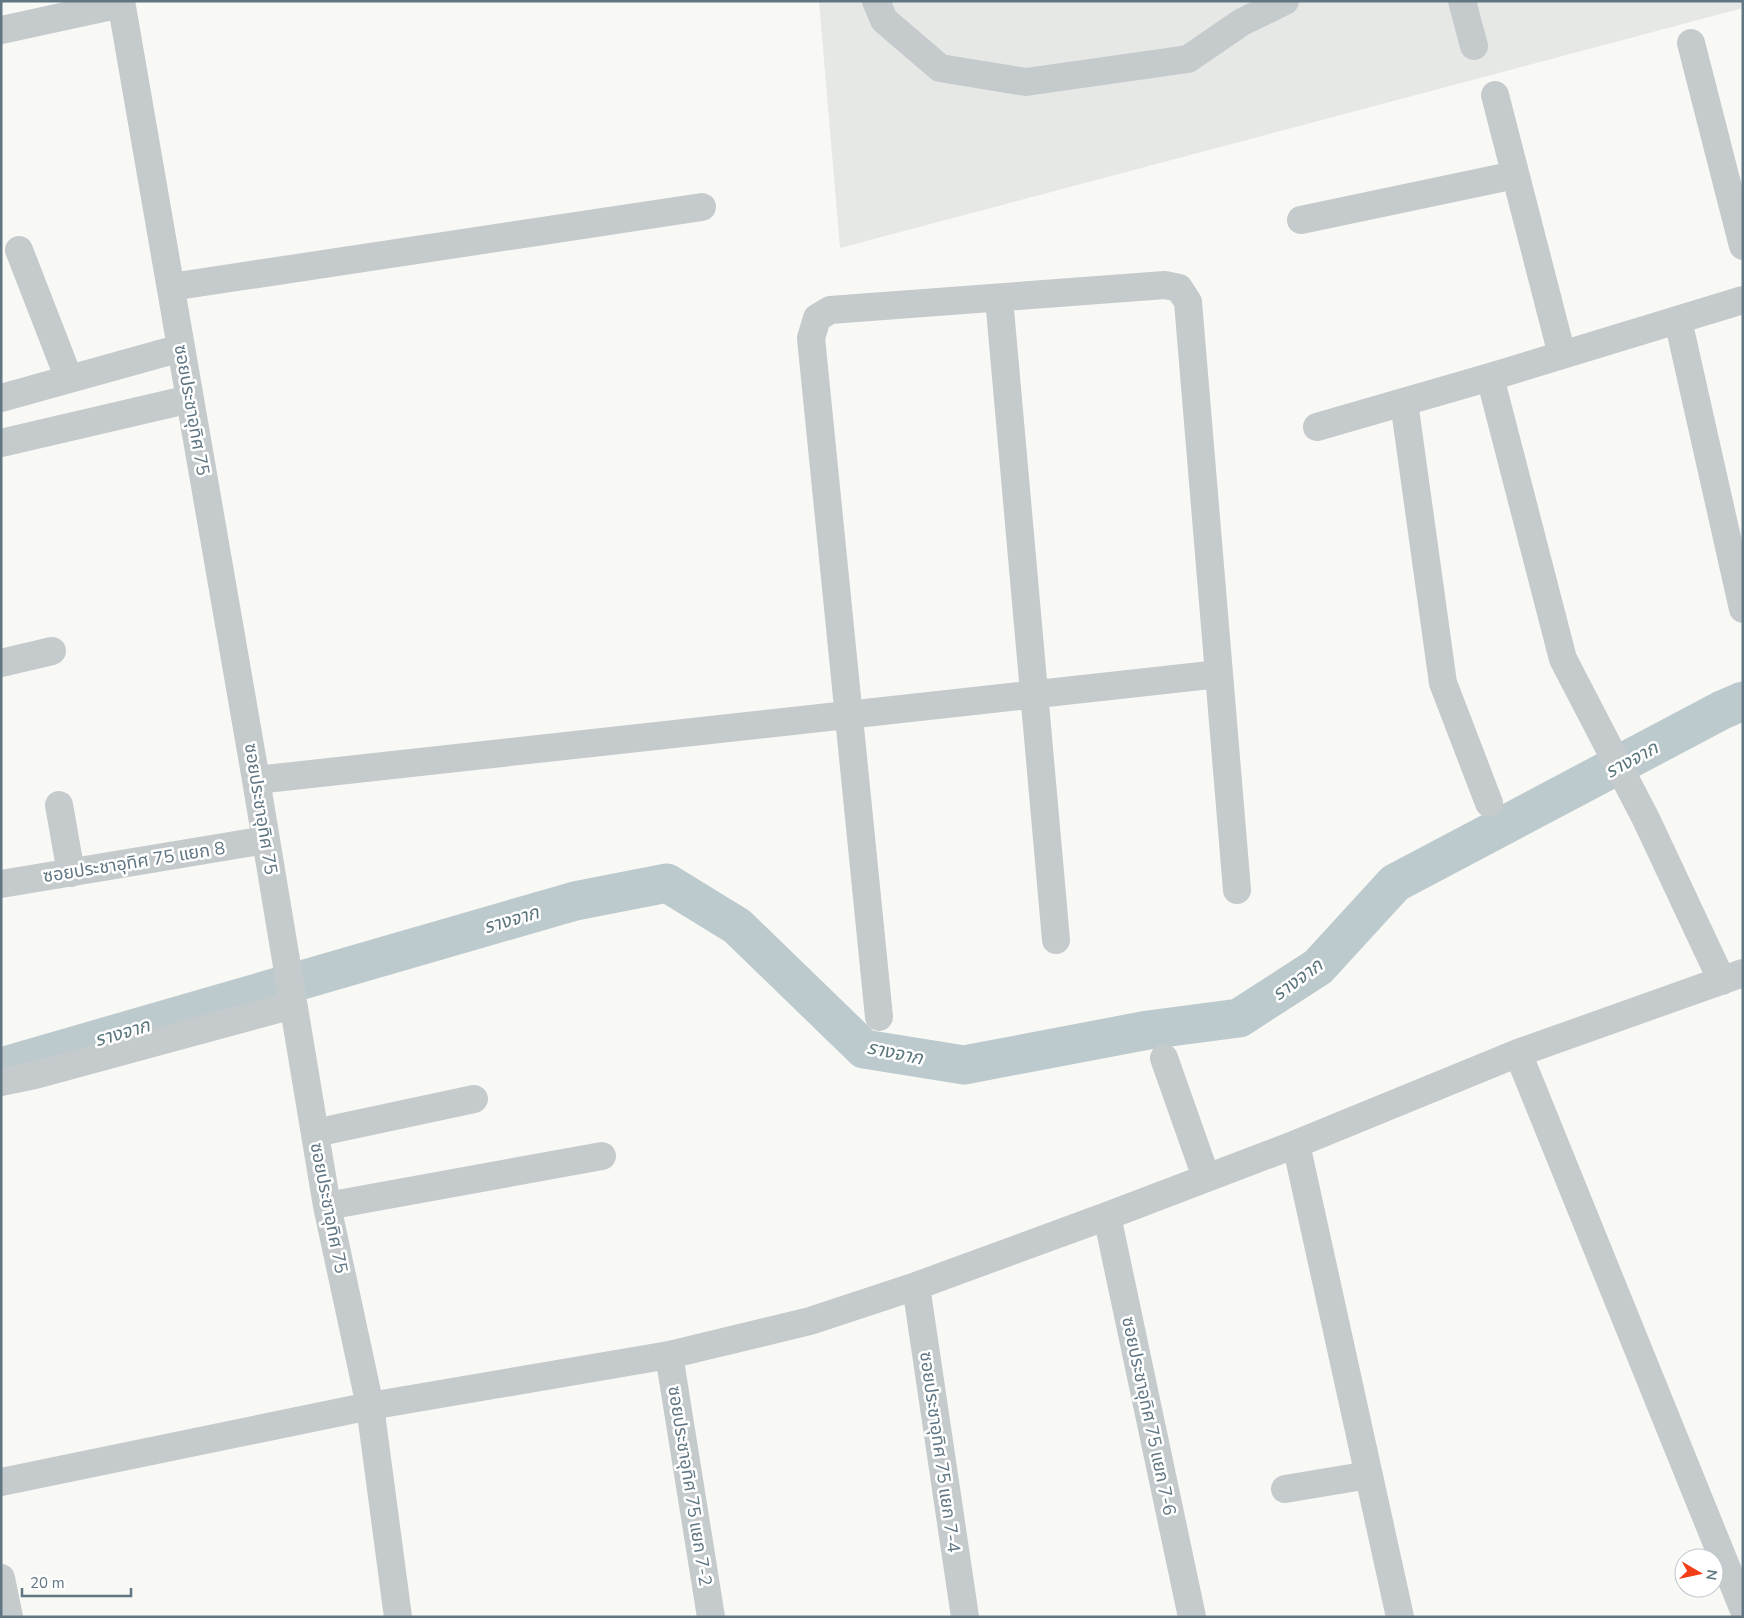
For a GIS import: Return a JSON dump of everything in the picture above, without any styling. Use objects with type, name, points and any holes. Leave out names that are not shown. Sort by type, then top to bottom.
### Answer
[{"type":"street","points":[[876,1],[884,20],[940,68],[1026,82],[1188,59],[1242,22],[1285,1]]},
{"type":"street","points":[[1462,1],[1474,46]]},
{"type":"street","points":[[1,30],[121,2]]},
{"type":"street","name":"ซอยประชาอุทิศ 75","points":[[121,2],[256,780],[314,1133],[327,1206],[370,1406],[398,1617]]},
{"type":"street","points":[[1691,43],[1743,246]]},
{"type":"street","points":[[1495,95],[1562,355]]},
{"type":"street","points":[[1301,220],[1515,175]]},
{"type":"street","points":[[171,287],[702,207]]},
{"type":"street","points":[[19,250],[69,379]]},
{"type":"street","points":[[879,1016],[811,338],[817,318],[830,310],[1165,285],[1179,288],[1188,302],[1237,890]]},
{"type":"street","points":[[999,298],[1056,940]]},
{"type":"street","points":[[1317,427],[1490,377],[1743,300]]},
{"type":"street","points":[[1678,320],[1743,609]]},
{"type":"street","points":[[1,398],[181,348]]},
{"type":"street","points":[[1,1482],[370,1406],[669,1355],[810,1321],[916,1286],[1107,1216],[1296,1144],[1518,1052],[1736,981],[1646,819],[1563,659],[1490,377]]},
{"type":"street","points":[[1,443],[190,399]]},
{"type":"street","points":[[1404,402],[1443,683],[1489,803]]},
{"type":"street","points":[[1,663],[52,651]]},
{"type":"street","points":[[256,780],[1219,674]]},
{"type":"street","points":[[59,805],[70,873]]},
{"type":"street","name":"ซอยประชาอุทิศ 75 แยก 8","points":[[1,884],[266,840]]},
{"type":"street","points":[[1,1082],[35,1075],[293,1001]]},
{"type":"street","points":[[1518,1052],[1743,1608]]},
{"type":"street","points":[[1164,1058],[1206,1177]]},
{"type":"street","points":[[314,1133],[474,1099]]},
{"type":"street","points":[[1296,1144],[1400,1617]]},
{"type":"street","points":[[327,1206],[602,1156]]},
{"type":"street","name":"ซอยประชาอุทิศ 75 แยก 7-6","points":[[1107,1216],[1192,1617]]},
{"type":"street","name":"ซอยประชาอุทิศ 75 แยก 7-4","points":[[916,1286],[965,1617]]},
{"type":"street","name":"ซอยประชาอุทิศ 75 แยก 7-2","points":[[669,1355],[711,1617]]},
{"type":"street","points":[[1285,1489],[1369,1475]]},
{"type":"street","points":[[1,1578],[9,1617]]},
{"type":"shaded area","points":[[819,1],[1743,1],[1743,8],[840,248]]},
{"type":"waterway","name":"รางจาก","points":[[1,1067],[575,901],[667,883],[737,926],[864,1049],[964,1065],[1148,1030],[1239,1018],[1318,967],[1395,883],[1722,710],[1743,701]]}]
